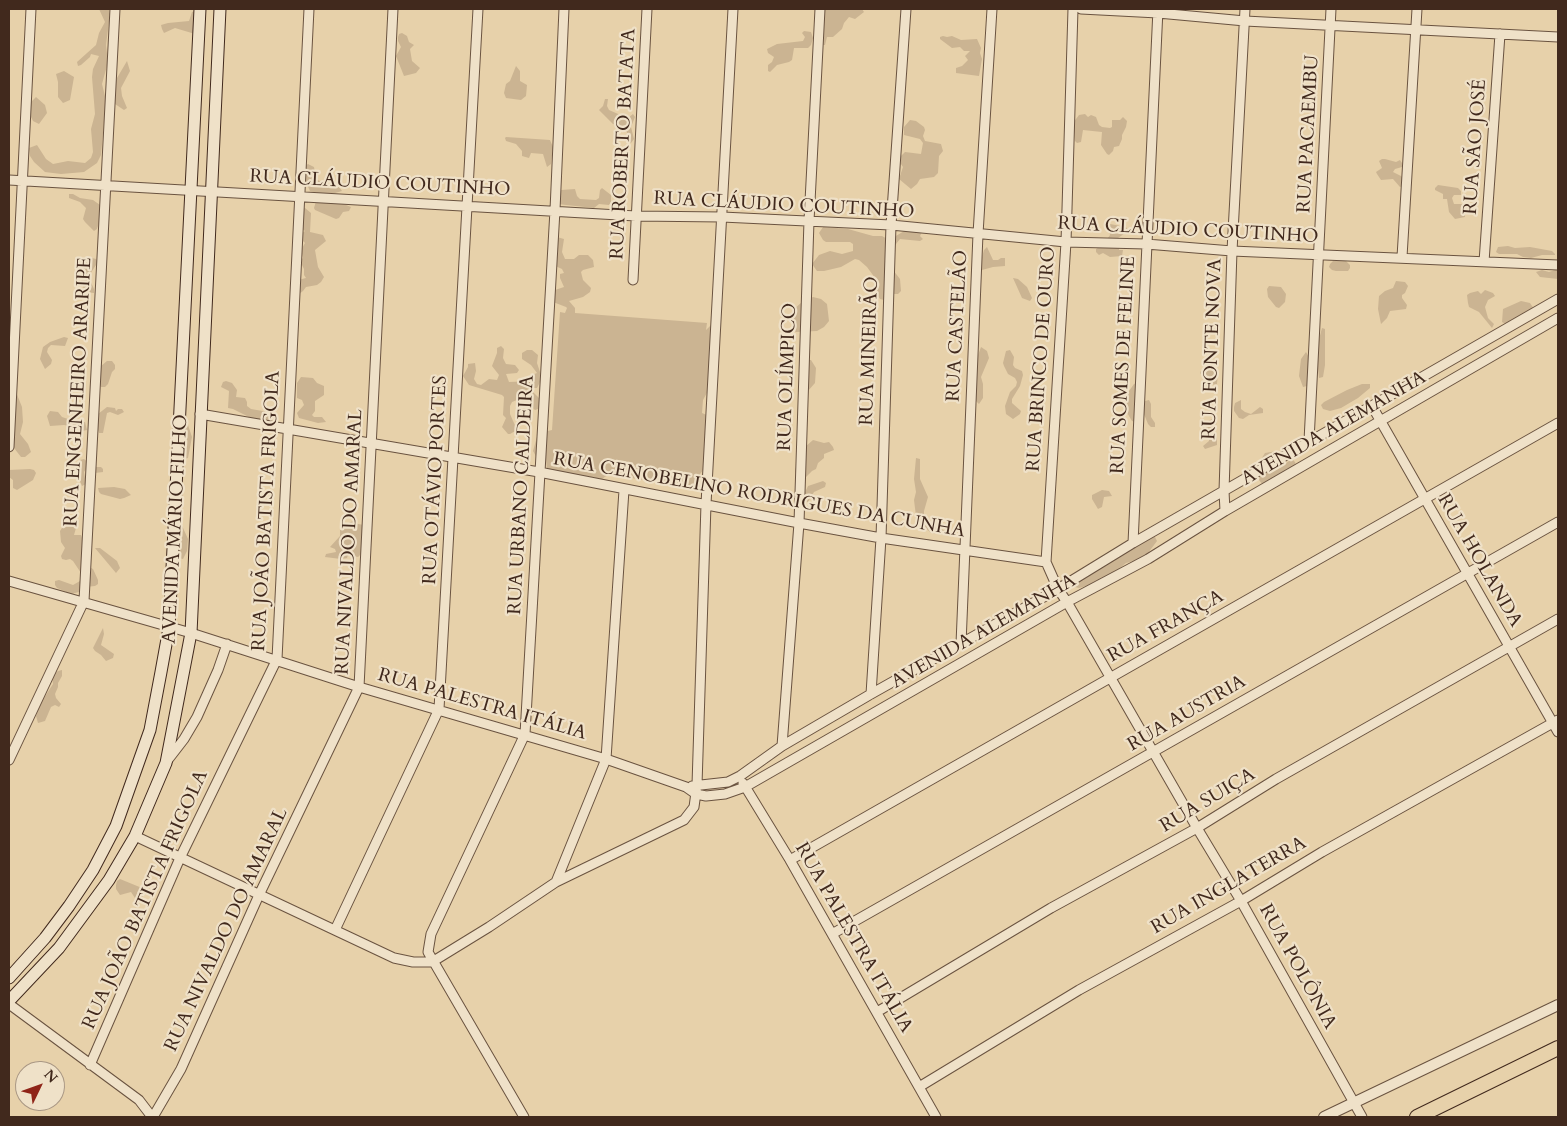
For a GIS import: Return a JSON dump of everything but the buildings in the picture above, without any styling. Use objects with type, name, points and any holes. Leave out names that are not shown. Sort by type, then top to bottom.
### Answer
[{"type":"highway","points":[[1416,1117],[1558,1048]]},
{"type":"main road","name":"AVENIDA MÁRIO FILHO","points":[[9,978],[45,938],[93,870],[116,826],[150,730],[170,628],[200,9]]},
{"type":"main road","name":"AVENIDA MÁRIO FILHO","points":[[9,1002],[65,940],[109,880],[135,836],[166,763],[191,633],[220,9]]},
{"type":"street","points":[[9,447],[31,9]]},
{"type":"street","name":"RUA ENGENHEIRO ARARIPE","points":[[9,760],[84,601],[115,9]]},
{"type":"street","name":"RUA JOÃO BATISTA FRIGOLA","points":[[90,1065],[180,858],[277,659],[309,9]]},
{"type":"street","name":"RUA NIVALDO DO AMARAL","points":[[152,1117],[181,1069],[259,894],[359,687],[393,9]]},
{"type":"street","name":"RUA OTÁVIO PORTES","points":[[335,930],[439,709],[478,9]]},
{"type":"street","name":"RUA URBANO CALDEIRA","points":[[432,962],[428,952],[431,934],[525,734],[564,9]]},
{"type":"street","name":"RUA ROBERTO BATATA","points":[[633,280],[647,9]]},
{"type":"street","points":[[135,836],[394,958],[413,962],[432,962],[556,882],[684,820],[694,807],[706,504],[733,9]]},
{"type":"street","name":"RUA OLÍMPICO","points":[[782,746],[799,523],[809,221],[820,9]]},
{"type":"street","name":"RUA MINEIRÃO","points":[[871,694],[881,538],[891,225],[906,9]]},
{"type":"street","name":"RUA CASTELÃO","points":[[961,644],[978,234],[992,9]]},
{"type":"street","name":"RUA BRINCO DE OURO","points":[[1058,589],[1046,562],[1066,242],[1073,9]]},
{"type":"street","points":[[1081,9],[1158,11],[1245,21],[1558,37]]},
{"type":"street","name":"RUA FONTE NOVA","points":[[1225,511],[1224,491],[1232,250],[1245,9]]},
{"type":"street","name":"RUA PACAEMBU","points":[[1309,441],[1331,9]]},
{"type":"street","points":[[1402,257],[1417,9]]},
{"type":"street","name":"RUA SOMES DE FELINE","points":[[1132,543],[1158,11]]},
{"type":"street","name":"RUA SÃO JOSÉ","points":[[1484,262],[1500,34]]},
{"type":"street","name":"RUA CLÁUDIO COUTINHO","points":[[9,180],[211,190],[299,197],[468,205],[636,216],[722,217],[891,225],[1066,242],[1146,244],[1232,250],[1558,265]]},
{"type":"street","name":"AVENIDA ALEMANHA","points":[[696,789],[728,782],[740,776],[782,746],[871,694],[1058,589],[1132,543],[1558,299]]},
{"type":"street","name":"AVENIDA ALEMANHA","points":[[696,789],[706,796],[725,794],[745,787],[1067,602],[1148,559],[1225,511],[1558,318]]},
{"type":"street","name":"RUA HOLANDA","points":[[1372,406],[1509,647],[1556,722],[1558,732]]},
{"type":"street","name":"RUA CENOBELINO RODRIGUES DA CUNHA","points":[[200,414],[539,472],[624,490],[881,538],[1046,562]]},
{"type":"street","name":"RUA FRANÇA","points":[[790,860],[1558,423]]},
{"type":"street","points":[[556,882],[606,759],[624,490]]},
{"type":"street","name":"RUA AUSTRIA","points":[[832,934],[1558,522]]},
{"type":"street","name":"RUA PALESTRA ITÁLIA","points":[[9,581],[84,601],[277,659],[359,687],[525,734],[696,789]]},
{"type":"street","name":"RUA POLÔNIA","points":[[1058,589],[1241,901],[1362,1117]]},
{"type":"street","name":"RUA SUIÇA","points":[[877,1012],[1051,908],[1197,828],[1276,780],[1558,620]]},
{"type":"street","points":[[166,763],[184,739],[197,717],[218,670],[227,644]]},
{"type":"street","name":"RUA INGLATERRA","points":[[919,1087],[1079,990],[1241,901],[1322,852],[1556,722]]},
{"type":"street","name":"RUA PALESTRA ITÁLIA","points":[[740,776],[936,1117]]},
{"type":"street","points":[[432,962],[524,1117]]},
{"type":"street","points":[[9,1002],[90,1065],[139,1100],[152,1117]]},
{"type":"street","points":[[1324,1117],[1558,1005]]},
{"type":"shaded area","points":[[99,9],[109,9],[110,14],[106,45],[108,62],[102,84],[106,100],[101,155],[97,163],[84,172],[61,174],[45,172],[30,156],[29,148],[37,145],[46,159],[53,164],[68,161],[85,163],[91,158],[93,152],[91,129],[95,114],[92,77],[93,69],[99,56],[91,54],[90,57],[78,66],[77,62],[96,45],[99,33],[105,22]]},
{"type":"shaded area","points":[[821,9],[862,9],[864,12],[855,19],[849,17],[842,29],[833,37],[827,37],[825,45],[823,45],[820,44]]},
{"type":"shaded area","points":[[195,11],[195,34],[175,28],[164,33],[161,25],[189,21],[192,12]]},
{"type":"shaded area","points":[[804,31],[811,32],[813,38],[811,45],[808,48],[794,48],[792,60],[777,65],[770,72],[768,71],[768,65],[774,57],[768,53],[767,49],[777,44],[803,41],[805,37],[802,33]]},
{"type":"shaded area","points":[[402,33],[414,45],[410,49],[412,61],[420,68],[416,73],[404,76],[396,56],[401,47],[398,37]]},
{"type":"shaded area","points":[[943,36],[952,36],[961,40],[977,39],[981,48],[982,59],[979,76],[956,73],[956,68],[962,66],[968,60],[965,56],[970,51],[964,51],[960,47],[952,48],[940,39]]},
{"type":"shaded area","points":[[127,61],[130,71],[121,88],[127,108],[124,110],[112,101],[112,93],[117,78]]},
{"type":"shaded area","points":[[516,66],[520,71],[520,81],[527,85],[526,96],[521,100],[506,98],[504,93],[506,84],[510,81]]},
{"type":"shaded area","points":[[64,71],[74,77],[70,100],[63,103],[58,97],[56,74]]},
{"type":"shaded area","points":[[36,97],[45,105],[47,113],[39,124],[33,121],[29,113],[31,102]]},
{"type":"shaded area","points":[[605,99],[608,99],[607,106],[609,110],[628,118],[633,114],[635,117],[631,127],[634,139],[631,143],[626,141],[627,132],[619,125],[613,124],[599,110],[603,106]]},
{"type":"shaded area","points":[[1085,114],[1088,117],[1091,115],[1096,117],[1099,125],[1102,127],[1110,128],[1112,127],[1112,120],[1120,120],[1123,117],[1127,121],[1119,146],[1114,147],[1109,155],[1101,145],[1102,132],[1083,130],[1081,142],[1077,143],[1075,141],[1073,123],[1079,115]]},
{"type":"shaded area","points":[[910,120],[916,121],[924,127],[923,136],[925,141],[941,144],[943,151],[939,156],[938,173],[934,177],[920,179],[911,189],[899,179],[903,167],[901,156],[905,152],[921,154],[923,143],[920,139],[904,135],[904,127]]},
{"type":"shaded area","points":[[506,137],[550,140],[553,147],[551,164],[547,167],[543,154],[531,153],[529,158],[522,156],[522,151],[516,144],[506,141]]},
{"type":"shaded area","points":[[1385,159],[1396,162],[1400,160],[1402,167],[1395,169],[1393,172],[1406,181],[1404,186],[1400,187],[1393,179],[1381,180],[1376,172],[1382,168],[1379,161]]},
{"type":"shaded area","points":[[308,164],[314,167],[316,179],[330,187],[339,187],[342,191],[321,194],[310,191],[305,180],[305,166]]},
{"type":"shaded area","points":[[1438,185],[1458,188],[1461,191],[1461,195],[1454,195],[1452,198],[1454,204],[1465,204],[1465,217],[1455,219],[1449,212],[1447,199],[1443,199],[1443,194],[1435,190]]},
{"type":"shaded area","points":[[602,188],[611,195],[609,205],[599,204],[594,208],[557,204],[561,190],[575,189],[580,199],[596,200],[599,198]]},
{"type":"shaded area","points":[[69,194],[93,200],[100,205],[101,217],[97,229],[94,231],[85,222],[83,219],[86,208],[80,202],[69,198]]},
{"type":"shaded area","points":[[316,201],[339,202],[351,207],[349,211],[343,212],[336,219],[315,210]]},
{"type":"shaded area","points":[[305,208],[311,213],[310,232],[323,235],[326,241],[315,250],[318,267],[324,277],[317,285],[306,287],[299,294],[298,280],[306,278],[300,261],[303,258],[301,250],[305,243],[301,239],[301,234],[305,231],[301,228],[303,209]]},
{"type":"shaded area","points":[[1110,224],[1126,227],[1128,231],[1118,238],[1119,250],[1123,250],[1122,256],[1110,257],[1103,253],[1099,255],[1096,252],[1096,249],[1103,245],[1110,235],[1108,228]]},
{"type":"shaded area","points":[[823,227],[848,229],[873,236],[882,236],[889,240],[906,230],[922,232],[920,236],[923,239],[920,241],[900,239],[892,249],[893,270],[900,279],[901,291],[898,294],[890,294],[884,300],[880,299],[876,293],[878,282],[867,267],[855,259],[841,267],[817,271],[812,264],[819,255],[830,251],[842,254],[853,251],[853,244],[850,242],[826,242],[823,240],[819,233]]},
{"type":"shaded area","points":[[557,237],[564,239],[562,252],[565,259],[574,259],[579,255],[588,255],[593,260],[594,267],[581,272],[583,280],[591,288],[590,292],[583,297],[569,301],[575,308],[575,313],[707,323],[706,330],[711,325],[715,330],[709,389],[703,400],[702,413],[709,416],[704,469],[700,474],[699,490],[609,474],[602,479],[585,476],[581,478],[547,469],[546,460],[537,458],[533,451],[537,437],[543,432],[552,430],[560,312],[565,313],[567,308],[553,302],[552,291],[564,287],[560,278],[560,274],[564,273],[562,269],[553,265]]},
{"type":"shaded area","points":[[1508,246],[1552,251],[1555,255],[1542,255],[1531,258],[1517,254],[1499,254],[1496,252],[1498,247]]},
{"type":"shaded area","points":[[987,247],[993,260],[1005,258],[1005,266],[982,270],[982,257]]},
{"type":"shaded area","points":[[88,257],[96,259],[98,262],[89,278],[94,293],[86,292],[79,274],[82,262]]},
{"type":"shaded area","points":[[1345,260],[1350,265],[1348,271],[1336,271],[1329,267],[1333,261]]},
{"type":"shaded area","points":[[1558,269],[1558,279],[1540,277],[1536,272],[1542,270],[1549,272]]},
{"type":"shaded area","points":[[1013,278],[1018,279],[1027,287],[1032,298],[1030,301],[1022,298]]},
{"type":"shaded area","points":[[1396,281],[1405,282],[1408,286],[1402,295],[1407,305],[1406,309],[1390,311],[1387,318],[1381,324],[1378,309],[1379,296],[1393,288]]},
{"type":"shaded area","points":[[1269,286],[1281,287],[1286,294],[1285,302],[1279,308],[1268,297],[1267,289]]},
{"type":"shaded area","points":[[1485,290],[1493,293],[1495,296],[1488,300],[1485,307],[1488,318],[1494,324],[1492,328],[1479,312],[1469,307],[1468,303],[1467,295],[1478,291],[1481,294]]},
{"type":"shaded area","points":[[813,297],[821,299],[827,304],[829,321],[817,331],[796,332],[793,330],[792,323],[793,310],[802,302]]},
{"type":"shaded area","points":[[1521,301],[1530,303],[1534,309],[1507,325],[1502,322],[1503,309]]},
{"type":"shaded area","points":[[1322,328],[1325,329],[1325,365],[1323,377],[1319,378],[1316,351]]},
{"type":"shaded area","points":[[64,337],[68,338],[65,346],[51,345],[48,348],[47,352],[52,360],[51,364],[45,369],[40,359],[43,347],[50,342]]},
{"type":"shaded area","points":[[501,346],[504,349],[503,358],[506,364],[515,365],[519,370],[517,373],[506,374],[509,382],[532,381],[532,375],[537,373],[531,365],[522,359],[522,353],[527,350],[532,350],[538,355],[537,363],[542,378],[537,388],[534,388],[532,391],[540,399],[541,403],[538,409],[535,410],[532,407],[531,401],[522,400],[520,392],[517,400],[512,402],[510,414],[517,430],[510,434],[502,427],[506,418],[503,415],[504,397],[469,385],[463,376],[468,364],[475,363],[474,379],[477,384],[481,385],[489,379],[497,380],[499,375],[492,366],[497,348]]},
{"type":"shaded area","points":[[981,347],[987,351],[989,358],[981,377],[983,398],[979,404],[976,401],[974,392],[977,358]]},
{"type":"shaded area","points":[[1010,350],[1014,357],[1013,365],[1022,371],[1023,375],[1020,386],[1012,399],[1012,403],[1021,411],[1013,419],[1006,414],[1005,406],[1010,392],[1017,382],[1015,378],[1008,374],[1003,363],[1006,351]]},
{"type":"shaded area","points":[[1306,352],[1310,359],[1309,382],[1307,386],[1303,387],[1299,376],[1301,359]]},
{"type":"shaded area","points":[[803,360],[811,360],[816,368],[815,383],[807,392],[799,366]]},
{"type":"shaded area","points":[[107,361],[112,361],[115,369],[108,384],[105,387],[101,387],[98,381],[99,373],[101,366]]},
{"type":"shaded area","points":[[1205,370],[1218,371],[1217,384],[1211,385],[1208,383],[1200,373]]},
{"type":"shaded area","points":[[301,377],[313,378],[317,383],[324,386],[324,395],[315,401],[315,411],[312,415],[314,417],[322,417],[326,422],[318,423],[299,418],[297,413],[304,405],[302,400],[297,398],[297,383]]},
{"type":"shaded area","points":[[223,382],[232,383],[237,390],[236,397],[245,398],[247,406],[251,409],[274,413],[272,421],[255,420],[228,408],[229,391],[221,387]]},
{"type":"shaded area","points":[[1137,383],[1140,406],[1149,400],[1151,404],[1151,417],[1155,427],[1151,427],[1148,424],[1144,414],[1135,422],[1132,421],[1126,411],[1126,399],[1129,391]]},
{"type":"shaded area","points":[[1362,384],[1370,384],[1370,388],[1358,398],[1341,408],[1330,411],[1323,409],[1321,405],[1324,402]]},
{"type":"shaded area","points":[[16,392],[22,407],[23,422],[20,434],[28,444],[31,452],[25,457],[21,457],[14,448],[13,432]]},
{"type":"shaded area","points":[[1241,400],[1241,409],[1245,412],[1251,414],[1260,407],[1263,409],[1263,413],[1249,415],[1243,419],[1239,418],[1234,411],[1234,407],[1235,403]]},
{"type":"shaded area","points":[[107,407],[115,408],[116,411],[122,409],[124,412],[118,415],[110,412],[107,413],[103,433],[99,433],[97,426],[98,414]]},
{"type":"shaded area","points":[[50,411],[58,412],[62,417],[77,422],[85,422],[87,430],[82,431],[64,425],[50,426],[47,416]]},
{"type":"shaded area","points":[[1214,418],[1217,421],[1214,433],[1217,445],[1205,449],[1203,446],[1209,439],[1200,431],[1208,421]]},
{"type":"shaded area","points":[[188,425],[192,437],[188,458],[184,459],[182,456],[183,430]]},
{"type":"shaded area","points":[[813,440],[824,443],[829,442],[834,450],[824,454],[824,458],[818,463],[816,469],[805,478],[797,476],[796,467],[806,457],[805,447]]},
{"type":"shaded area","points":[[1277,451],[1279,454],[1268,459],[1266,463],[1268,467],[1276,470],[1292,459],[1296,466],[1279,474],[1276,478],[1263,485],[1255,475],[1260,461],[1265,453]]},
{"type":"shaded area","points":[[916,458],[920,459],[920,479],[928,497],[924,515],[932,524],[945,531],[948,534],[946,535],[931,533],[920,523],[916,516],[914,479]]},
{"type":"shaded area","points":[[84,459],[94,467],[101,467],[103,472],[95,473],[86,469],[84,472],[86,484],[82,486],[79,479],[79,463],[80,460]]},
{"type":"shaded area","points":[[30,469],[36,473],[33,480],[17,490],[13,488],[13,480],[9,477],[9,470]]},
{"type":"shaded area","points":[[823,481],[826,483],[825,487],[814,492],[808,502],[804,501],[803,497],[808,486]]},
{"type":"shaded area","points":[[114,487],[125,489],[131,495],[120,499],[101,494],[98,488]]},
{"type":"shaded area","points":[[1102,490],[1109,491],[1112,496],[1104,497],[1102,507],[1098,509],[1092,499],[1092,495]]},
{"type":"shaded area","points":[[179,519],[188,539],[187,551],[183,559],[179,558],[176,554]]},
{"type":"shaded area","points":[[353,521],[364,525],[364,550],[361,554],[358,557],[348,555],[347,558],[341,559],[325,557],[326,554],[336,552],[335,549],[330,547],[340,536],[340,527]]},
{"type":"shaded area","points":[[73,524],[76,528],[74,535],[81,535],[84,543],[81,562],[93,569],[98,584],[85,587],[79,592],[71,594],[57,588],[55,581],[59,580],[73,585],[80,581],[83,576],[73,561],[62,559],[61,556],[65,548],[61,542],[60,531],[64,525]]},
{"type":"shaded area","points":[[1154,535],[1157,541],[1148,553],[1138,560],[1126,563],[1094,584],[1079,588],[1074,587],[1082,578]]},
{"type":"shaded area","points":[[95,548],[100,548],[117,561],[120,568],[116,573]]},
{"type":"shaded area","points":[[103,628],[104,634],[101,645],[114,654],[113,658],[106,661],[93,648]]},
{"type":"shaded area","points":[[62,670],[62,676],[55,694],[61,704],[59,707],[55,705],[51,707],[45,721],[38,723],[36,716],[40,704],[53,684],[52,676]]},
{"type":"shaded area","points":[[120,879],[142,888],[145,891],[145,895],[139,899],[135,898],[131,892],[120,895],[116,885]]}]
